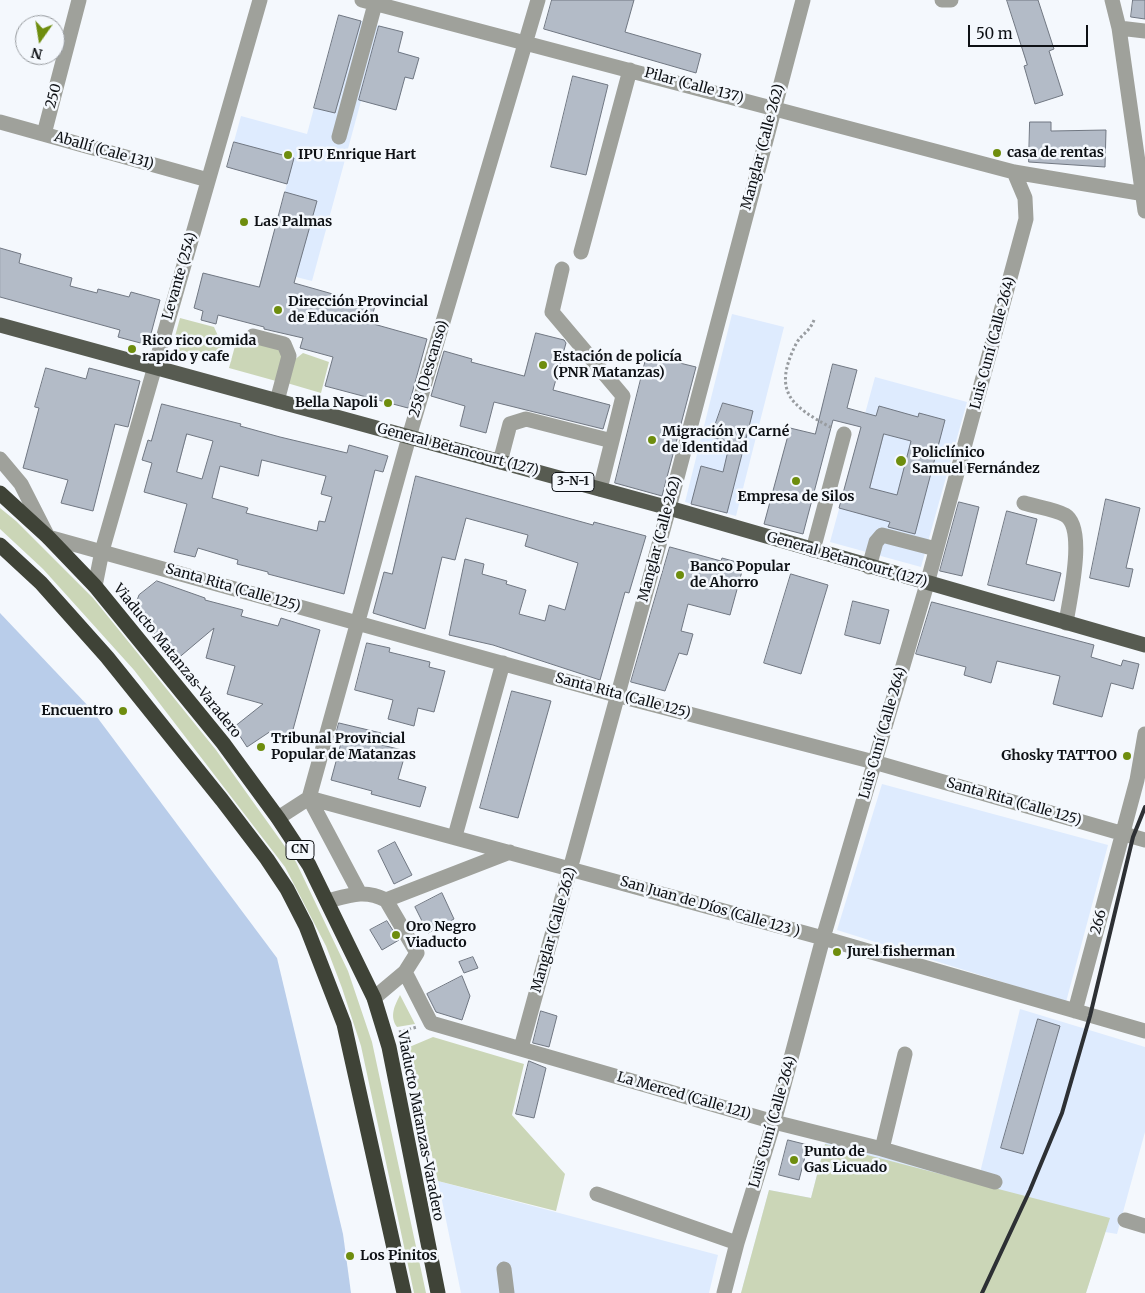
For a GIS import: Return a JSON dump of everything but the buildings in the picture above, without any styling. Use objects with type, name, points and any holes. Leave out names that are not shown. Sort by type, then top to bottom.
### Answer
[{"type":"highway","name":"Viaducto Matanzas-Varadero","points":[[0,493],[48,537],[95,586],[223,744],[278,818],[309,864],[374,998],[390,1047],[438,1293]]},
{"type":"highway","name":"CN","points":[[0,545],[41,583],[107,657],[216,793],[267,859],[287,889],[306,926],[344,1024],[404,1293]]},
{"type":"main road","name":"General Betancourt (127)","points":[[0,325],[669,508],[1145,646]]},
{"type":"street","name":"250","points":[[44,134],[80,0]]},
{"type":"street","name":"Levante (254)","points":[[95,586],[102,551],[260,0]]},
{"type":"street","name":"258 (Descanso)","points":[[309,798],[359,623],[408,437],[538,0]]},
{"type":"street","name":"Manglar (Calle 262)","points":[[521,1048],[571,868],[616,695],[669,508],[802,0]]},
{"type":"street","points":[[942,0],[951,0]]},
{"type":"street","points":[[1112,0],[1119,28],[1140,144],[1145,211]]},
{"type":"street","name":"Pilar (Calle 137)","points":[[368,2],[526,42],[1014,172],[1144,193]]},
{"type":"street","points":[[339,137],[368,2]]},
{"type":"street","points":[[1119,28],[1145,31]]},
{"type":"street","points":[[580,252],[630,70]]},
{"type":"street","name":"Aballí (Cale 131)","points":[[0,122],[208,180]]},
{"type":"street","name":"Luis Cuní (Calle 264)","points":[[724,1293],[737,1242],[774,1122],[823,938],[927,584],[1026,219],[1025,198],[1014,172]]},
{"type":"street","points":[[562,269],[552,312],[623,396],[600,490]]},
{"type":"street","points":[[253,336],[284,344],[290,356],[277,401]]},
{"type":"street","points":[[500,462],[510,424],[526,419],[612,441]]},
{"type":"street","points":[[813,550],[844,434]]},
{"type":"street","points":[[0,459],[21,484],[48,537]]},
{"type":"street","points":[[1024,503],[1066,516],[1074,526],[1075,560],[1066,623]]},
{"type":"street","points":[[869,567],[876,542],[882,535],[936,549]]},
{"type":"street","name":"Santa Rita (Calle 125)","points":[[48,537],[616,695],[874,762],[1145,840]]},
{"type":"street","points":[[455,836],[503,663]]},
{"type":"street","name":"266","points":[[1075,1012],[1138,780],[1145,734]]},
{"type":"street","points":[[278,818],[309,798],[359,892]]},
{"type":"street","name":"San Juan de Díos (Calle 123 )","points":[[309,798],[455,836],[823,938],[1145,1032]]},
{"type":"street","points":[[386,900],[510,852]]},
{"type":"street","points":[[328,901],[359,892],[374,894],[386,900],[417,953],[405,972],[374,998]]},
{"type":"street","points":[[405,972],[430,1023]]},
{"type":"street","name":"La Merced (Calle 121)","points":[[430,1023],[774,1122],[882,1149],[995,1182]]},
{"type":"street","points":[[882,1149],[905,1054]]},
{"type":"street","points":[[597,1194],[737,1242]]},
{"type":"street","points":[[1125,1220],[1145,1226]]},
{"type":"street","points":[[504,1269],[507,1293]]},
{"type":"path","points":[[814,320],[810,330],[797,341],[789,361],[785,380],[788,396],[803,412],[844,434]]},
{"type":"path","points":[[390,1047],[398,1032],[430,1023]]},
{"type":"shaded area","name":"IPU Enrique Hart","points":[[339,15],[403,32],[398,51],[419,58],[413,79],[405,78],[396,110],[361,101],[312,281],[264,269],[287,184],[227,167],[241,116],[307,134]]},
{"type":"shaded area","points":[[732,314],[784,327],[736,516],[685,502]]},
{"type":"shaded area","name":"Policlínico Samuel Fernández","points":[[875,377],[967,402],[921,567],[830,542]]},
{"type":"shaded area","points":[[0,613],[91,709],[277,958],[343,1234],[351,1293],[0,1293]]},
{"type":"shaded area","points":[[882,784],[1108,845],[1066,1002],[837,930]]},
{"type":"shaded area","points":[[1020,1009],[1145,1047],[1145,1132],[1117,1234],[1105,1232],[1086,1293],[741,1293],[769,1190],[811,1198],[825,1144],[828,1142],[978,1181]]},
{"type":"shaded area","points":[[438,1181],[718,1255],[709,1293],[461,1293]]},
{"type":"green space","points":[[180,318],[214,327],[223,347],[219,363],[178,352],[174,340]]},
{"type":"green space","points":[[245,338],[278,347],[283,359],[276,381],[229,368],[235,346]]},
{"type":"green space","points":[[303,353],[329,362],[321,393],[287,383],[293,361]]},
{"type":"green space","points":[[0,508],[16,521],[93,598],[216,750],[296,862],[348,971],[372,1042],[426,1293],[414,1293],[361,1046],[342,988],[326,946],[285,867],[134,670],[43,569],[0,529]]},
{"type":"green space","points":[[400,995],[415,1024],[397,1027],[393,1015]]},
{"type":"green space","points":[[433,1037],[524,1064],[512,1115],[565,1174],[556,1211],[438,1181],[407,1048]]},
{"type":"green space","points":[[825,1144],[1110,1218],[1086,1293],[741,1293],[769,1190],[811,1198]]},
{"type":"railway","points":[[982,1293],[1030,1190],[1062,1113],[1090,1016],[1133,837],[1145,807]]},
{"type":"place","name":"casa de rentas","points":[[997,153]]},
{"type":"place","name":"IPU Enrique Hart","points":[[288,155]]},
{"type":"place","name":"Las Palmas","points":[[244,222]]},
{"type":"place","name":"Dirección Provincial de Educación","points":[[278,310]]},
{"type":"place","name":"Rico rico comida rapido y cafe","points":[[132,349]]},
{"type":"place","name":"Estación de policía (PNR Matanzas)","points":[[543,365]]},
{"type":"place","name":"Bella Napoli","points":[[388,403]]},
{"type":"place","name":"Migración y Carné de Identidad","points":[[652,440]]},
{"type":"place","name":"Policlínico Samuel Fernández","points":[[901,461]]},
{"type":"place","name":"Empresa de Silos","points":[[796,481]]},
{"type":"place","name":"Banco Popular de Ahorro","points":[[680,575]]},
{"type":"place","name":"Encuentro","points":[[123,711]]},
{"type":"place","name":"Tribunal Provincial Popular de Matanzas","points":[[261,747]]},
{"type":"place","name":"Ghosky TATTOO","points":[[1127,756]]},
{"type":"place","name":"Oro Negro Viaducto","points":[[396,935]]},
{"type":"place","name":"Jurel fisherman","points":[[837,952]]},
{"type":"place","name":"Punto de Gas Licuado","points":[[794,1160]]},
{"type":"place","name":"Los Pinitos","points":[[350,1256]]}]
